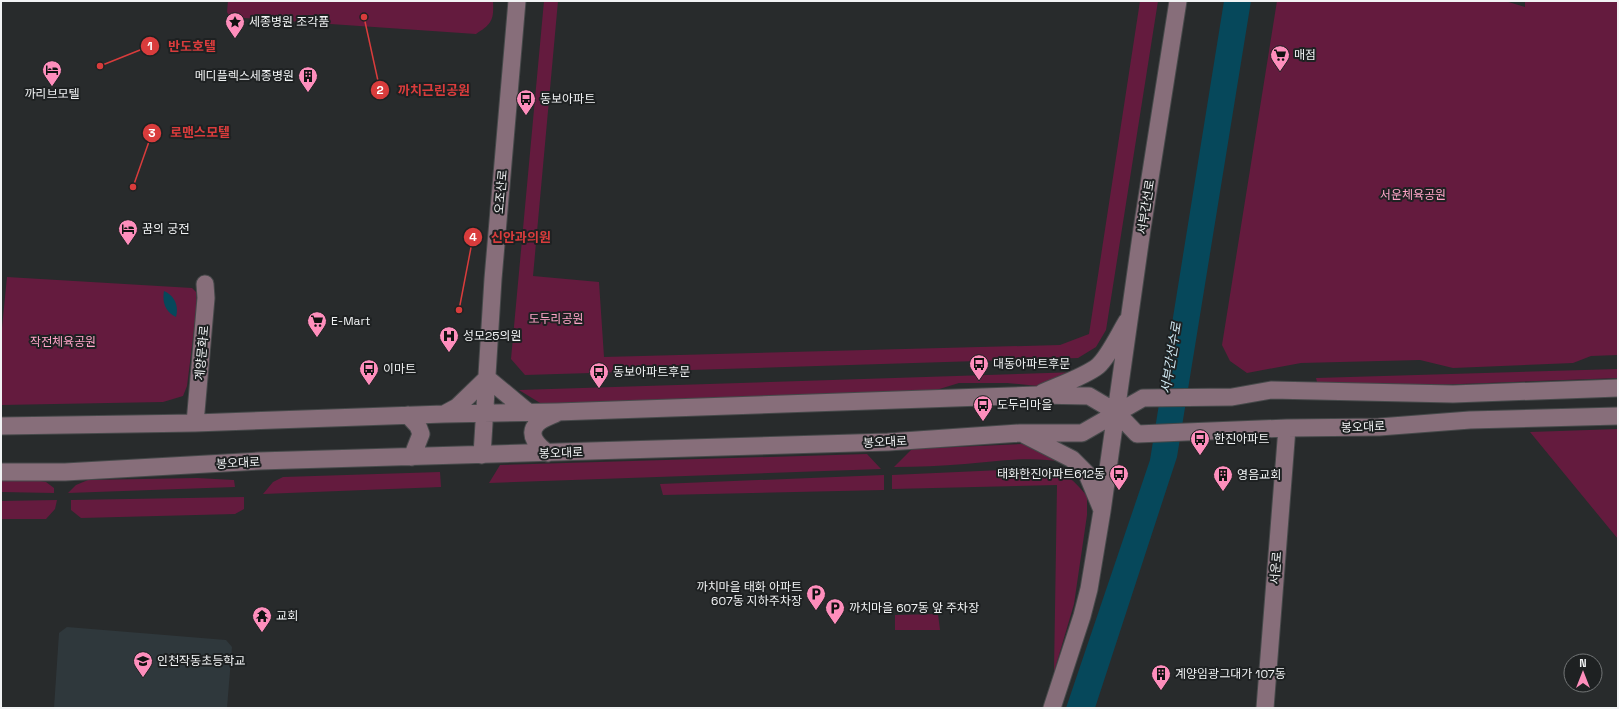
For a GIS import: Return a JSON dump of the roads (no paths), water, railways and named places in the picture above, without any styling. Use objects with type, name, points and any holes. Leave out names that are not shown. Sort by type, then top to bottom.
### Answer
[{"type":"main road","name":"오조산로","points":[[482,455],[493,279],[517,1]]},
{"type":"main road","name":"서부간선로","points":[[1052,708],[1082,616],[1102,511],[1142,229],[1178,1]]},
{"type":"main road","name":"계양문화로","points":[[195,423],[206,298],[205,284]]},
{"type":"main road","points":[[1038,395],[1098,366],[1131,314]]},
{"type":"main road","points":[[444,414],[457,407],[487,378],[528,412]]},
{"type":"main road","name":"봉오대로","points":[[1,472],[65,472],[259,461],[881,443],[1020,433],[1082,433],[1116,412],[1143,398],[1232,397],[1271,390],[1453,394],[1618,388]]},
{"type":"main road","name":"봉오대로","points":[[1,426],[195,423],[1038,395],[1089,396],[1116,412],[1137,434],[1287,428],[1379,427],[1470,420],[1618,416]]},
{"type":"main road","points":[[548,453],[538,446],[534,440],[534,429],[537,424],[557,412]]},
{"type":"main road","points":[[408,415],[418,426],[421,434],[412,457]]},
{"type":"main road","name":"서운로","points":[[1265,708],[1287,428]]},
{"type":"main road","points":[[1020,433],[1072,459],[1087,474],[1102,511]]},
{"type":"water","name":"서부간선수로","points":[[1224,1],[1251,1],[1177,457],[1095,708],[1066,708],[1150,460]]},
{"type":"water","points":[[164,291],[171,296],[175,302],[177,309],[176,317],[169,312],[165,306],[163,299]]},
{"type":"place","name":"까치근린공원","points":[[364,17]]},
{"type":"place","name":"세종병원 조각품","points":[[235,39]]},
{"type":"place","name":"반도호텔","points":[[100,66]]},
{"type":"place","name":"매점","points":[[1280,72]]},
{"type":"place","name":"까리브모텔","points":[[52,87]]},
{"type":"place","name":"메디플렉스세종병원","points":[[308,93]]},
{"type":"place","name":"동보아파트","points":[[526,116]]},
{"type":"place","name":"로맨스모텔","points":[[133,187]]},
{"type":"place","name":"꿈의 궁전","points":[[128,246]]},
{"type":"place","name":"신안과의원","points":[[459,310]]},
{"type":"place","name":"E-Mart","points":[[317,338]]},
{"type":"place","name":"성모25의원","points":[[449,353]]},
{"type":"place","name":"대동아파트후문","points":[[979,381]]},
{"type":"place","name":"이마트","points":[[369,386]]},
{"type":"place","name":"동보아파트후문","points":[[599,389]]},
{"type":"place","name":"도두리마을","points":[[983,422]]},
{"type":"place","name":"한진아파트","points":[[1200,456]]},
{"type":"place","name":"태화한진아파트612동","points":[[1119,491]]},
{"type":"place","name":"영음교회","points":[[1223,492]]},
{"type":"place","name":"까치마을 태화 아파트 607동 지하주차장","points":[[816,611]]},
{"type":"place","name":"까치마을 607동 앞 주차장","points":[[835,625]]},
{"type":"place","name":"교회","points":[[262,633]]},
{"type":"place","name":"인천작동초등학교","points":[[143,678]]},
{"type":"place","name":"계양임광그대가 107동","points":[[1161,691]]},
{"type":"park label","name":"서운체육공원","points":[[1413,195]]},
{"type":"park label","name":"도두리공원","points":[[556,319]]},
{"type":"park label","name":"작전체육공원","points":[[63,342]]}]
